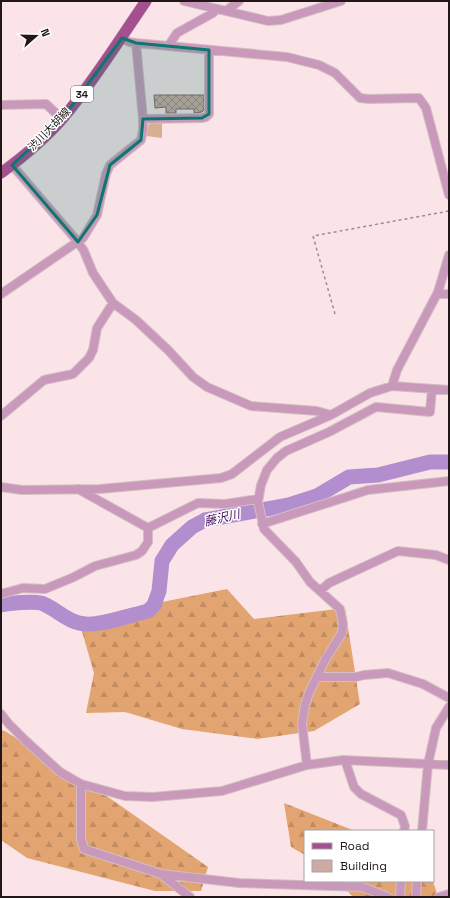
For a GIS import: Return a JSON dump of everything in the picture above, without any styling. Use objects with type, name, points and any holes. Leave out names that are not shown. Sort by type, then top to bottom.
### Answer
[{"type":"main road","name":"渋川大胡線","points":[[1,173],[40,141],[62,119],[85,90],[122,38],[145,1]]},
{"type":"street","points":[[184,1],[261,20],[275,21],[340,1]]},
{"type":"street","points":[[226,11],[239,1]]},
{"type":"street","points":[[169,46],[177,33],[213,13],[216,9]]},
{"type":"street","points":[[122,38],[129,42],[136,43],[287,57],[319,65],[335,73],[360,98],[419,98],[426,108],[449,195]]},
{"type":"street","points":[[1,294],[78,242],[85,235],[97,215],[106,174],[110,165],[141,140],[143,119],[136,43]]},
{"type":"street","points":[[143,119],[202,118],[209,114],[210,50]]},
{"type":"street","points":[[1,105],[46,104],[62,119]]},
{"type":"street","points":[[12,165],[78,242],[84,251],[93,273],[114,303],[136,320],[168,350],[193,377],[207,387],[251,406],[317,411],[331,415]]},
{"type":"street","points":[[392,386],[397,370],[438,292],[449,255]]},
{"type":"street","points":[[438,292],[440,294],[449,294]]},
{"type":"street","points":[[1,416],[44,380],[73,374],[89,358],[93,350],[97,328],[114,303]]},
{"type":"street","points":[[1,487],[22,490],[100,489],[221,478],[238,469],[280,437],[331,415],[370,393],[392,386],[449,390]]},
{"type":"street","points":[[307,765],[302,724],[303,714],[309,693],[325,660],[342,633],[343,624],[340,609],[310,582],[296,562],[264,529],[258,501],[267,470],[277,458],[286,451],[329,432],[376,407],[430,412],[432,389]]},
{"type":"street","points":[[262,522],[368,490],[449,481]]},
{"type":"street","points":[[77,489],[148,528]]},
{"type":"street","points":[[148,528],[198,503],[225,504],[258,501]]},
{"type":"street","points":[[1,594],[23,588],[45,588],[74,577],[95,566],[136,555],[142,551],[148,542],[148,528]]},
{"type":"street","points":[[320,591],[329,583],[398,551],[436,555],[449,560]]},
{"type":"street","points":[[317,677],[356,677],[388,673],[422,684],[449,698]]},
{"type":"street","points":[[422,830],[428,764],[436,728],[449,707]]},
{"type":"street","points":[[1,714],[26,741],[60,772],[81,784],[125,796],[153,797],[222,791],[307,765],[346,760],[449,765]]},
{"type":"street","points":[[346,760],[354,787],[361,794],[401,815],[405,826],[404,830]]},
{"type":"street","points":[[81,784],[81,839],[84,849],[161,874],[239,883],[362,887],[388,897]]},
{"type":"street","points":[[161,874],[190,897]]},
{"type":"street","points":[[400,897],[401,882]]},
{"type":"street","points":[[416,897],[418,882]]},
{"type":"street","points":[[439,897],[449,894]]},
{"type":"path","points":[[335,314],[313,236],[449,211]]},
{"type":"highlighted area","points":[[122,38],[136,43],[209,50],[209,114],[202,118],[143,119],[141,140],[110,165],[97,215],[78,242],[12,165],[62,119]]},
{"type":"green space","points":[[152,122],[162,122],[162,138],[146,136],[147,126]]},
{"type":"green space","points":[[227,589],[254,619],[345,608],[360,704],[314,731],[257,739],[182,729],[125,712],[86,713],[94,673],[79,621],[127,609]]},
{"type":"green space","points":[[1,730],[5,731],[111,799],[208,867],[201,891],[155,891],[27,858],[1,840]]},
{"type":"green space","points":[[284,803],[352,830],[304,830],[304,854],[291,847]]},
{"type":"green space","points":[[339,882],[433,882],[438,897],[353,897]]},
{"type":"building","points":[[154,95],[204,95],[204,110],[202,112],[194,113],[194,109],[176,109],[176,113],[166,113],[166,107],[155,108]]},
{"type":"waterway","name":"藤沢川","points":[[1,605],[21,602],[41,603],[69,619],[86,624],[104,622],[148,611],[154,605],[159,591],[162,561],[172,545],[192,527],[205,520],[289,505],[317,496],[349,477],[378,475],[430,462],[449,462]]}]
